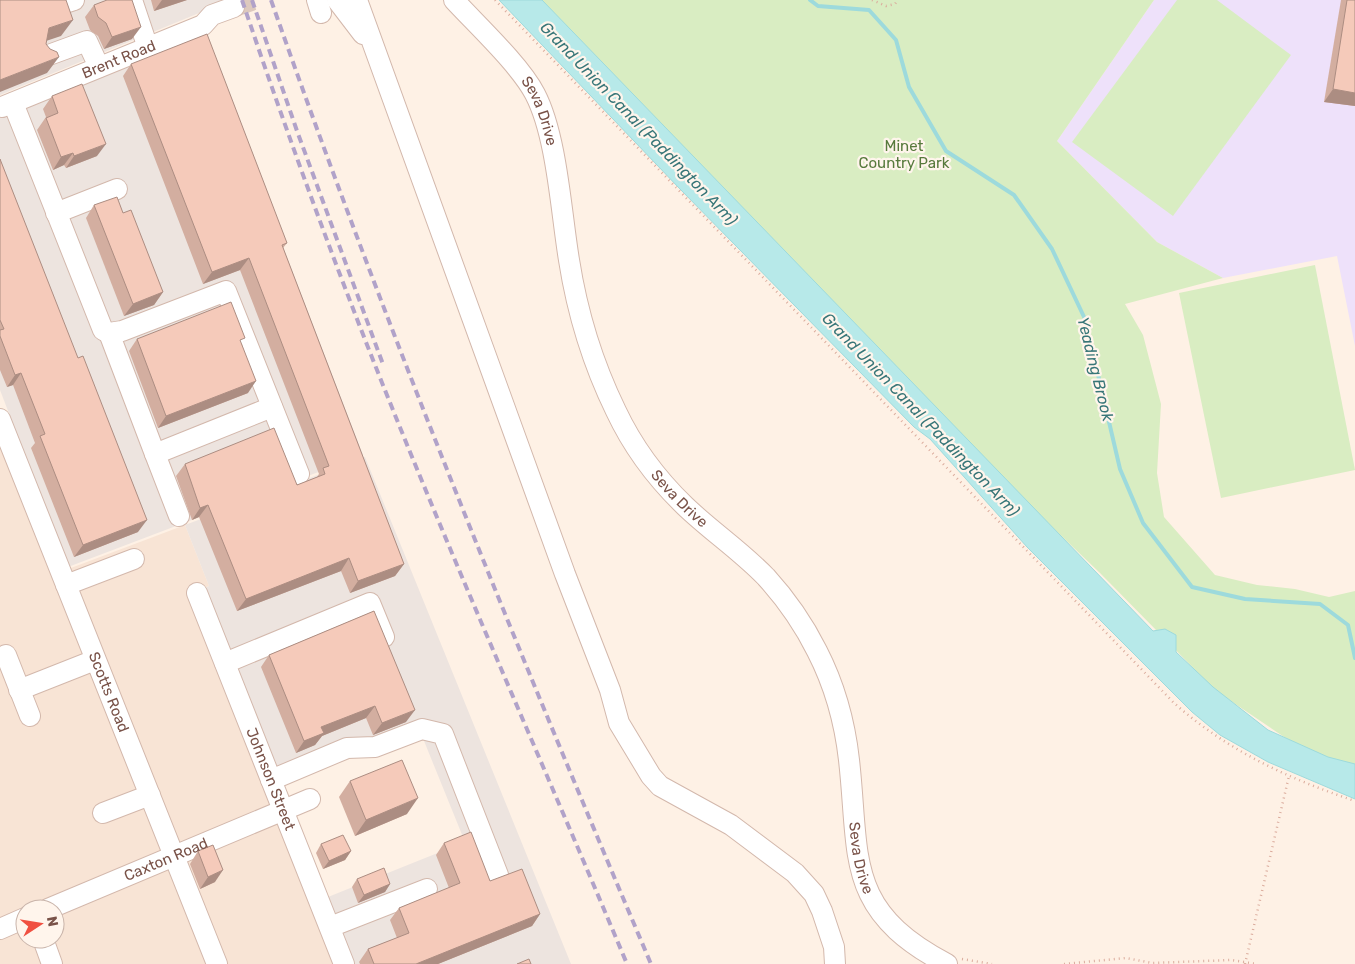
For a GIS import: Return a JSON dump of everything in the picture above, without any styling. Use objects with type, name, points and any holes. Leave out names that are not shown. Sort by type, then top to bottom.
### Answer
[{"type":"street","points":[[132,0],[148,48]]},
{"type":"street","points":[[337,0],[359,31],[372,43]]},
{"type":"street","points":[[357,0],[610,690],[619,723],[651,776],[660,786],[731,825],[765,849],[801,880],[814,894],[832,939],[835,964]]},
{"type":"street","name":"Seva Drive","points":[[454,0],[522,74],[536,96],[552,154],[576,298],[603,382],[616,412],[636,447],[684,506],[766,578],[799,620],[818,653],[843,726],[849,760],[857,860],[870,896],[895,930],[919,948],[947,964]]},
{"type":"street","name":"Brent Road","points":[[6,105],[204,25],[209,8],[234,7]]},
{"type":"street","points":[[46,56],[88,41],[99,68]]},
{"type":"street","points":[[6,105],[56,213],[100,324],[108,333],[179,516]]},
{"type":"street","points":[[56,213],[117,189]]},
{"type":"street","points":[[108,333],[122,330],[226,291],[299,474]]},
{"type":"street","points":[[155,454],[272,407]]},
{"type":"street","name":"Scotts Road","points":[[0,419],[217,964]]},
{"type":"street","points":[[66,586],[134,559]]},
{"type":"street","name":"Johnson Street","points":[[197,593],[344,964]]},
{"type":"street","points":[[225,663],[370,603],[392,657]]},
{"type":"street","points":[[6,655],[30,716]]},
{"type":"street","points":[[20,690],[96,660]]},
{"type":"street","points":[[270,780],[347,748],[374,748],[418,720],[443,734],[498,875]]},
{"type":"street","points":[[103,813],[150,794]]},
{"type":"street","name":"Caxton Road","points":[[65,902],[310,799]]},
{"type":"street","points":[[330,927],[427,889]]},
{"type":"street","points":[[0,929],[15,922]]},
{"type":"street","points":[[47,949],[52,964]]},
{"type":"path","points":[[496,0],[1174,703],[1223,742],[1288,776],[1355,801]]},
{"type":"path","points":[[872,0],[886,6],[895,4],[898,0]]},
{"type":"path","points":[[1245,963],[1288,776]]},
{"type":"path","points":[[1064,964],[1126,958],[1157,963],[1256,964]]},
{"type":"shaded area","points":[[0,0],[220,0],[221,4],[0,95]]},
{"type":"shaded area","points":[[1154,0],[1355,0],[1355,346],[1337,256],[1223,278],[1157,242],[1057,141]]},
{"type":"shaded area","points":[[202,37],[363,455],[68,567],[0,390],[0,118]]},
{"type":"shaded area","points":[[0,438],[55,574],[185,525],[209,586],[199,590],[349,964],[0,964]]},
{"type":"shaded area","points":[[365,457],[571,964],[349,964],[323,899],[465,842],[422,736],[369,756],[342,759],[278,786],[199,590],[209,586],[185,525]]},
{"type":"green space","name":"Minet Country Park","points":[[539,0],[1154,0],[1057,141],[1157,242],[1223,278],[1125,304],[1143,335],[1161,404],[1157,473],[1164,517],[1215,575],[1257,585],[1295,589],[1329,597],[1355,591],[1355,765],[1308,753],[1216,691],[1100,573],[974,452]]},
{"type":"green space","points":[[1177,0],[1217,0],[1291,55],[1173,216],[1072,142]]},
{"type":"green space","points":[[1315,265],[1355,470],[1221,498],[1179,293]]},
{"type":"water","name":"Grand Union Canal (Paddington Arm)","points":[[499,0],[542,0],[1153,631],[1165,629],[1176,635],[1176,652],[1213,687],[1268,730],[1328,757],[1355,764],[1355,799],[1268,762],[1220,735],[1192,712],[1027,547],[930,439],[914,427],[679,188]]},
{"type":"building","points":[[0,0],[66,0],[73,20],[49,28],[46,44],[50,49],[57,52],[59,57],[0,80]]},
{"type":"building","points":[[107,0],[132,0],[141,27],[112,37],[106,23],[98,17],[94,5]]},
{"type":"building","points":[[1347,0],[1355,0],[1355,93],[1333,89]]},
{"type":"building","points":[[207,34],[287,243],[282,245],[404,564],[358,581],[349,558],[246,599],[208,505],[200,508],[185,464],[274,428],[297,485],[325,474],[323,468],[329,466],[249,258],[212,272],[131,64]]},
{"type":"building","points":[[82,84],[106,144],[74,156],[73,153],[61,157],[46,118],[58,113],[52,96]]},
{"type":"building","points":[[0,159],[78,358],[83,356],[147,520],[83,545],[40,436],[45,434],[21,373],[15,375],[0,336],[0,330],[4,329],[0,320]]},
{"type":"building","points":[[117,197],[123,213],[131,210],[163,292],[133,304],[94,205]]},
{"type":"building","points":[[231,302],[245,338],[240,340],[256,381],[166,416],[137,339]]},
{"type":"building","points":[[374,611],[415,710],[382,723],[375,706],[321,727],[324,733],[304,741],[269,655]]},
{"type":"building","points":[[402,760],[418,798],[366,820],[350,781]]},
{"type":"building","points":[[471,832],[490,881],[522,869],[540,914],[416,964],[374,964],[368,949],[409,933],[399,908],[460,883],[444,843]]},
{"type":"building","points":[[343,835],[351,851],[329,861],[321,844]]},
{"type":"building","points":[[213,845],[223,870],[208,877],[198,851]]},
{"type":"building","points":[[384,868],[390,884],[364,895],[357,879]]},
{"type":"building","points":[[529,959],[531,964],[517,964]]},
{"type":"waterway","name":"Yeading Brook","points":[[810,0],[818,6],[869,10],[896,40],[909,87],[946,151],[1014,195],[1052,249],[1085,319],[1120,469],[1143,523],[1192,587],[1245,599],[1320,604],[1348,625],[1355,658]]},
{"type":"tunnel","points":[[234,7],[254,0]]},
{"type":"railway","points":[[242,0],[312,200],[389,400],[627,964]]},
{"type":"railway","points":[[252,0],[297,131],[384,367]]},
{"type":"railway","points":[[271,0],[359,243],[453,485],[651,964]]}]
